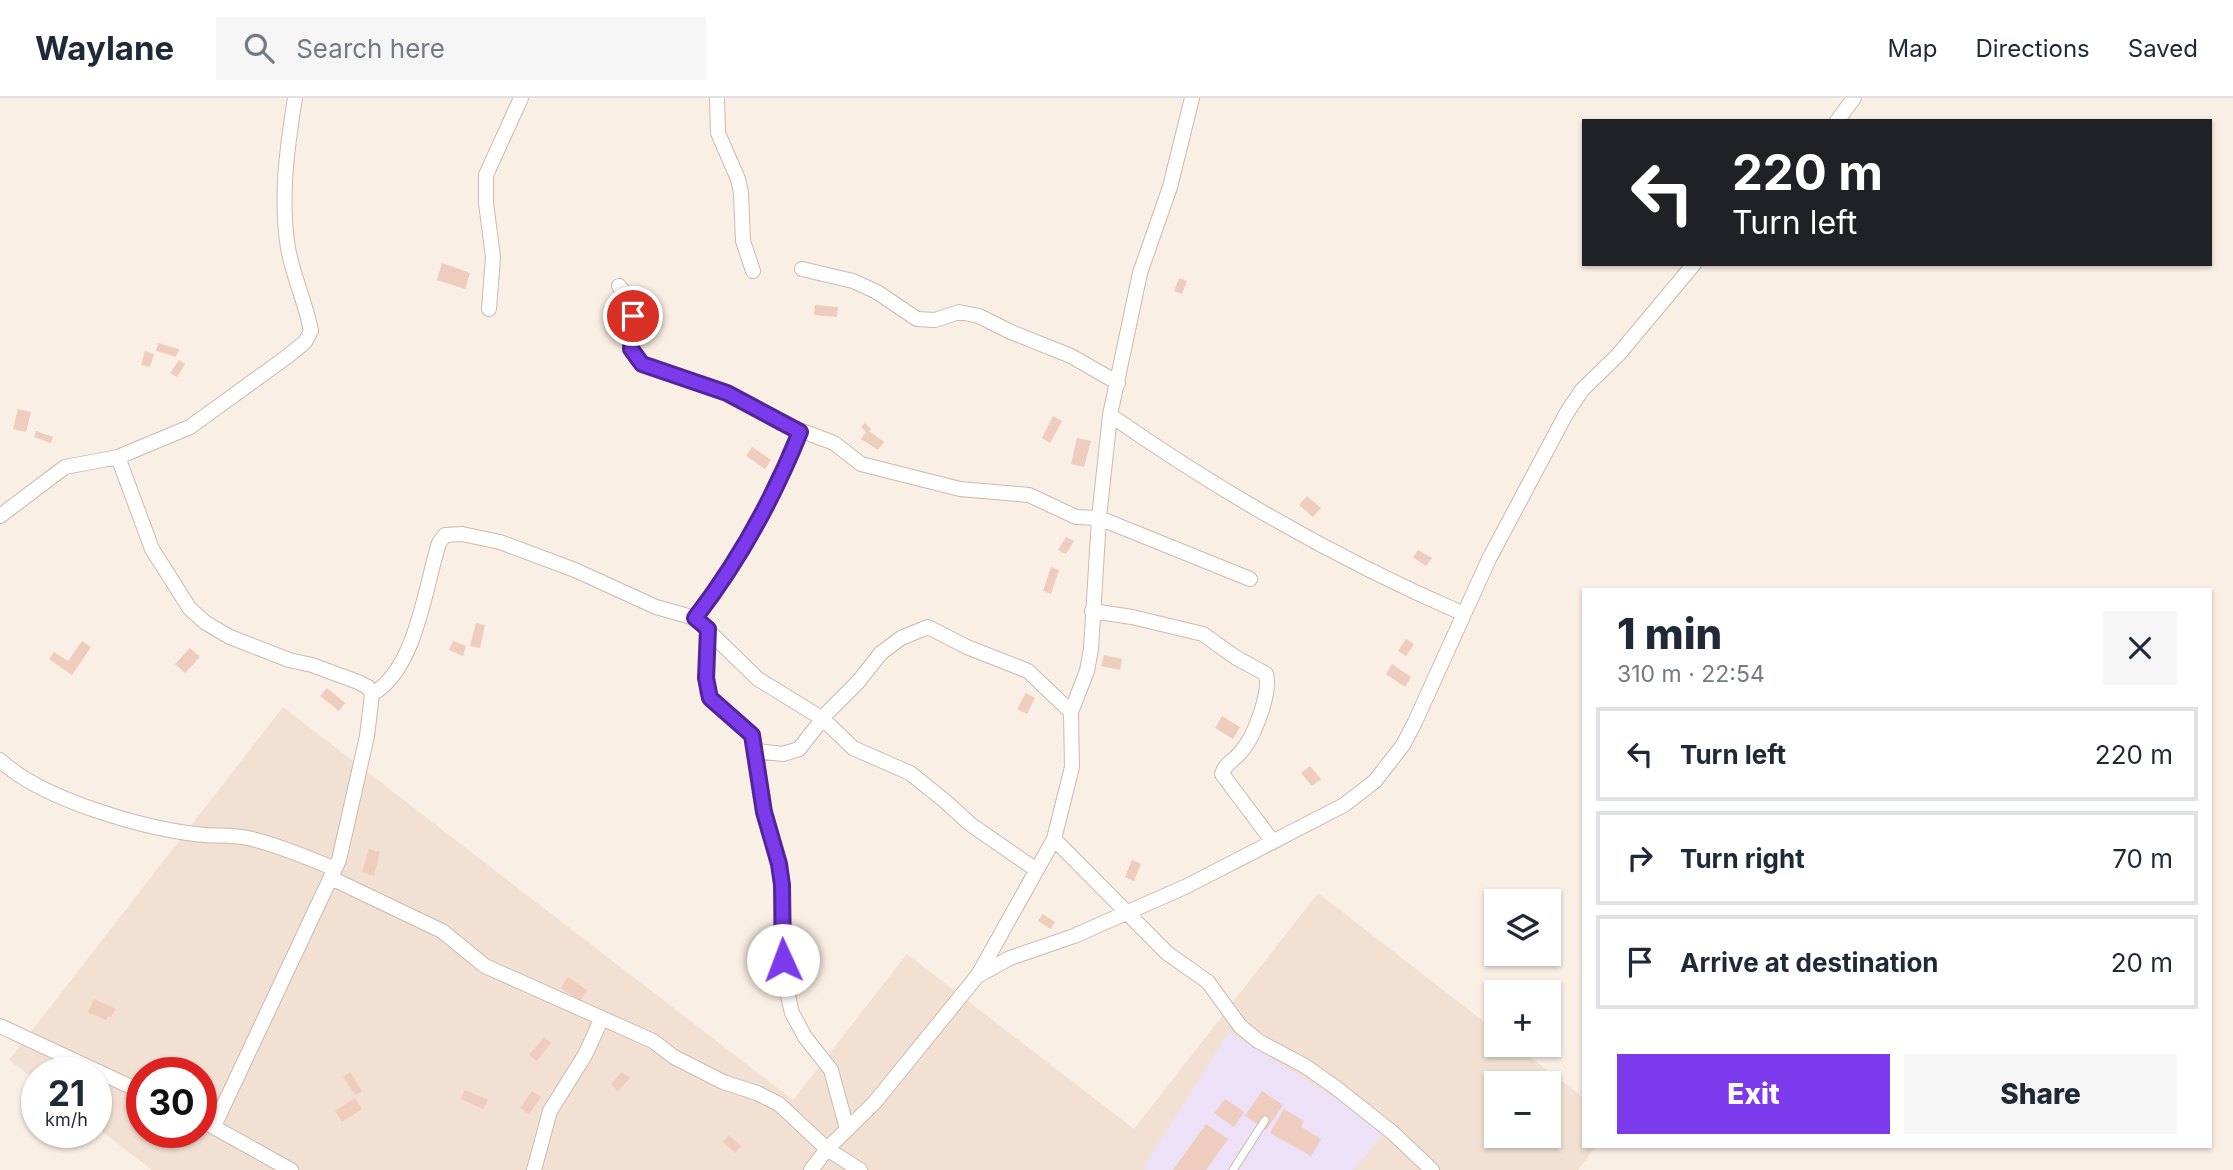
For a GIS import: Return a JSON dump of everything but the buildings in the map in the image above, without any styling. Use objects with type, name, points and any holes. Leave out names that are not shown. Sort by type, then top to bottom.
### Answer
[{"type":"street","points":[[0,516],[65,467],[118,457],[190,427],[289,356],[304,342],[311,331],[307,310],[293,272],[286,226],[286,143],[295,98]]},
{"type":"street","points":[[489,309],[493,257],[486,203],[486,175],[521,98]]},
{"type":"street","points":[[717,98],[718,133],[738,179],[743,241],[753,271]]},
{"type":"street","points":[[811,1170],[827,1149],[876,1102],[978,975],[1054,839],[1072,767],[1071,712],[1087,671],[1091,649],[1099,518],[1110,415],[1140,273],[1170,187],[1192,98]]},
{"type":"street","points":[[1839,119],[1854,98]]},
{"type":"street","points":[[978,975],[1010,958],[1074,936],[1127,913],[1247,857],[1344,805],[1364,791],[1388,766],[1415,722],[1489,559],[1566,414],[1582,390],[1625,347],[1692,266]]},
{"type":"street","points":[[802,269],[853,281],[877,292],[917,319],[935,320],[959,312],[979,316],[1071,356],[1118,383]]},
{"type":"street","points":[[619,286],[633,304],[631,349],[642,364],[727,393],[800,432],[834,443],[861,464],[960,489],[1028,495],[1076,517],[1099,518],[1250,579]]},
{"type":"street","points":[[1110,415],[1267,516],[1385,580],[1464,614]]},
{"type":"street","points":[[695,618],[723,582],[758,524],[800,432]]},
{"type":"street","points":[[118,457],[152,549],[190,609],[206,623],[230,637],[289,660],[312,665],[358,682],[368,687],[372,694],[367,736],[343,845],[333,874],[217,1105]]},
{"type":"street","points":[[372,694],[389,681],[399,668],[420,611],[439,543],[451,534],[500,542],[575,570],[656,607],[695,618],[758,679],[823,719],[853,748],[910,773],[970,824],[1035,869]]},
{"type":"street","points":[[1092,611],[1132,617],[1203,634],[1235,657],[1266,674],[1266,697],[1257,722],[1241,752],[1223,768],[1222,774],[1273,842]]},
{"type":"street","points":[[756,751],[783,754],[794,752],[881,653],[901,638],[928,627],[1028,671],[1071,712]]},
{"type":"street","points":[[708,629],[707,692],[715,704],[752,735],[756,751],[764,812],[779,864],[782,885],[781,937],[792,1013],[805,1037],[831,1070],[847,1129]]},
{"type":"street","points":[[0,760],[14,772],[63,797],[115,816],[205,835],[247,837],[333,874],[443,931],[485,966],[653,1041],[674,1057],[723,1082],[757,1093],[779,1104],[827,1149],[860,1170]]},
{"type":"street","points":[[1054,839],[1167,953],[1208,982],[1240,1026],[1258,1041],[1305,1066],[1335,1087],[1393,1133],[1432,1170]]},
{"type":"street","points":[[534,1170],[550,1111],[585,1055],[602,1018]]},
{"type":"street","points":[[0,1026],[126,1085]]},
{"type":"street","points":[[217,1128],[291,1170]]},
{"type":"lane","points":[[1233,1170],[1265,1120]]},
{"type":"shaded area","points":[[283,707],[793,1100],[907,954],[1134,1129],[1318,893],[1484,1022],[1484,1057],[1530,1057],[1548,1071],[1484,1071],[1484,1148],[1561,1148],[1561,1081],[1582,1096],[1582,1148],[1594,1148],[1578,1170],[152,1170],[112,1139],[112,1057],[21,1057],[21,1069],[9,1060]]},
{"type":"shaded area","points":[[1229,1032],[1387,1130],[1353,1170],[1146,1170],[1143,1168]]},
{"type":"route","points":[[633,316],[631,349],[642,364],[727,393],[800,432],[785,471],[758,524],[723,582],[695,618],[708,629],[707,692],[715,704],[752,735],[759,766],[764,812],[779,864],[782,885],[783,960]]}]
